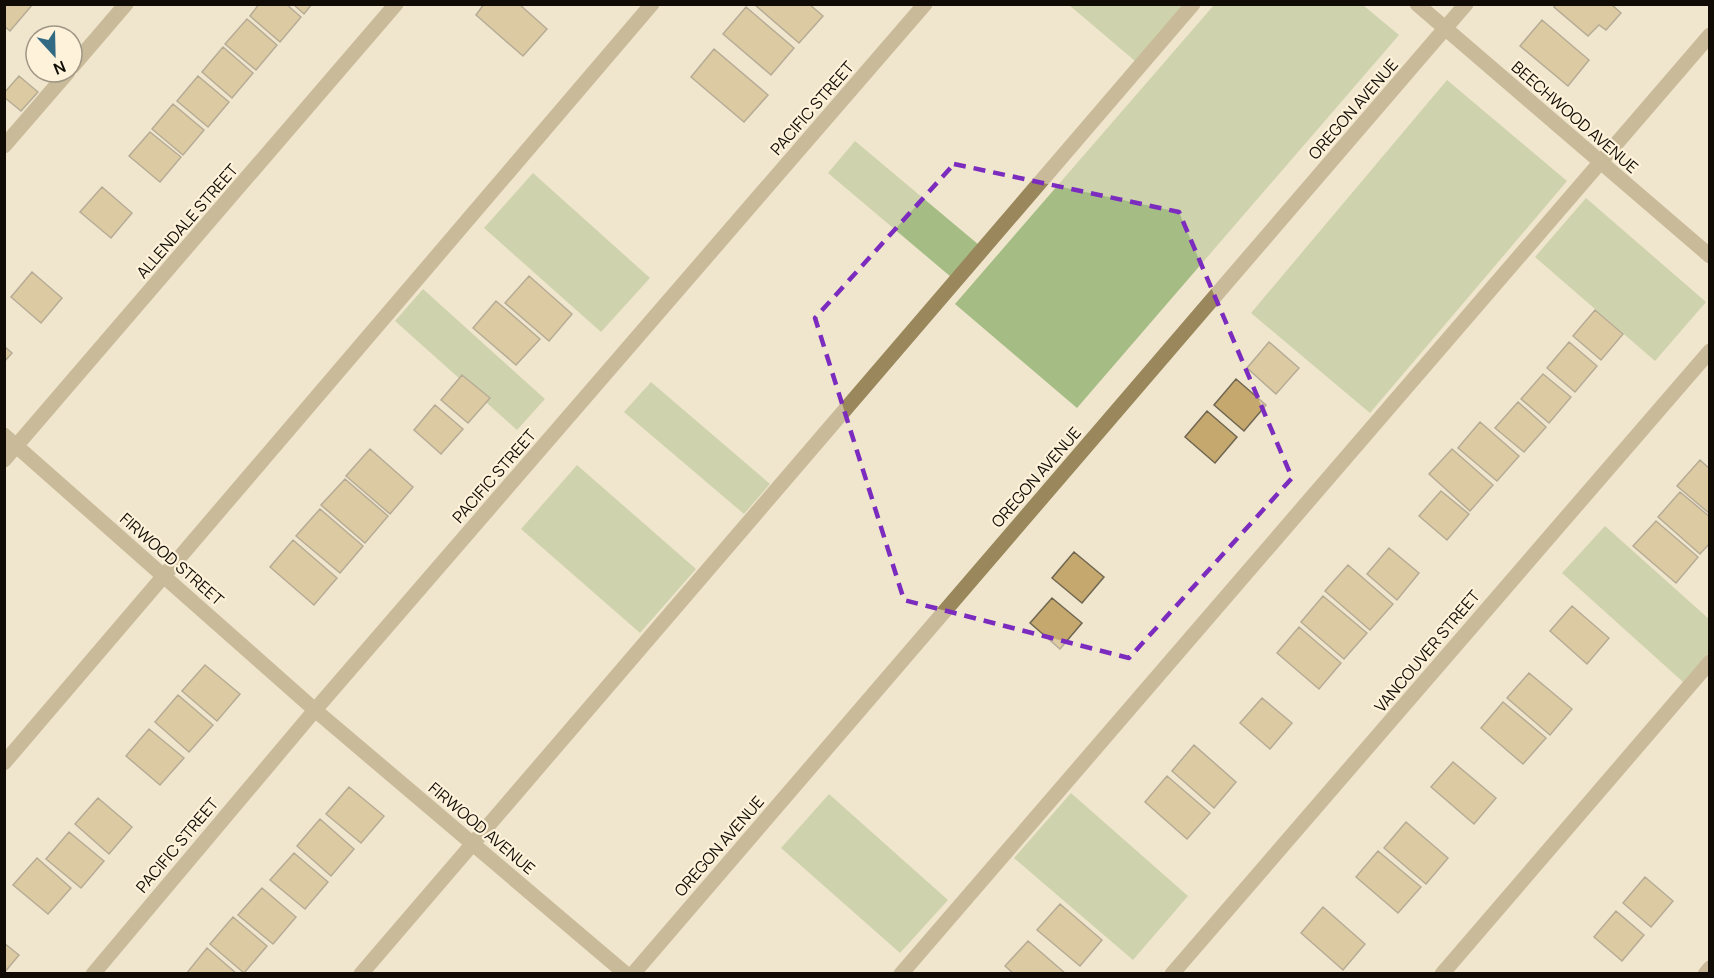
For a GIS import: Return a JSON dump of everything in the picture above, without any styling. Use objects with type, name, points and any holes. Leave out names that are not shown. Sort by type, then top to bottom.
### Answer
[{"type":"street","points":[[84,53],[126,4]]},
{"type":"street","name":"ALLENDALE STREET","points":[[4,460],[396,4]]},
{"type":"street","points":[[4,763],[651,4]]},
{"type":"street","name":"PACIFIC STREET","points":[[93,974],[315,710],[925,4]]},
{"type":"street","points":[[361,974],[1193,4]]},
{"type":"street","name":"BEECHWOOD AVENUE","points":[[1417,4],[1710,256]]},
{"type":"street","name":"OREGON AVENUE","points":[[633,974],[1466,4]]},
{"type":"street","points":[[901,974],[1710,34]]},
{"type":"street","points":[[4,146],[58,84]]},
{"type":"street","name":"VANCOUVER STREET","points":[[1172,974],[1710,351]]},
{"type":"street","name":"FIRWOOD STREET","points":[[4,435],[315,710]]},
{"type":"street","points":[[1442,974],[1710,662]]},
{"type":"street","name":"FIRWOOD AVENUE","points":[[315,710],[626,974]]},
{"type":"street","points":[[1705,974],[1710,968]]},
{"type":"highlighted area","points":[[954,164],[1179,212],[1292,478],[1129,658],[904,600],[815,318]]},
{"type":"green space","points":[[1069,5],[1185,5],[1135,61]]},
{"type":"green space","points":[[1214,5],[1363,5],[1399,35],[1077,408],[955,304]]},
{"type":"green space","points":[[1447,80],[1567,181],[1370,413],[1251,313]]},
{"type":"green space","points":[[855,141],[979,245],[951,277],[828,173]]},
{"type":"green space","points":[[533,173],[650,278],[601,332],[484,228]]},
{"type":"green space","points":[[1586,198],[1706,302],[1655,361],[1535,257]]},
{"type":"green space","points":[[423,289],[545,399],[517,430],[395,321]]},
{"type":"green space","points":[[651,382],[770,484],[744,514],[624,412]]},
{"type":"green space","points":[[577,465],[696,569],[640,633],[521,529]]},
{"type":"green space","points":[[1605,526],[1709,619],[1709,653],[1683,682],[1562,573]]},
{"type":"green space","points":[[1071,793],[1188,896],[1133,960],[1014,858]]},
{"type":"green space","points":[[829,794],[948,900],[900,953],[781,848]]},
{"type":"building","points":[[4,4],[33,4],[10,31],[4,26]]},
{"type":"building","points":[[259,4],[286,4],[301,17],[280,42],[250,16]]},
{"type":"building","points":[[293,4],[312,4],[304,14]]},
{"type":"building","points":[[484,4],[519,4],[547,29],[523,56],[476,15]]},
{"type":"building","points":[[754,4],[809,4],[823,16],[799,43]]},
{"type":"building","points":[[1556,4],[1611,4],[1621,13],[1606,30],[1599,25],[1588,36],[1554,7]]},
{"type":"building","points":[[746,7],[794,48],[771,75],[723,34]]},
{"type":"building","points":[[247,19],[277,45],[256,70],[225,44]]},
{"type":"building","points":[[1542,20],[1589,60],[1568,86],[1520,46]]},
{"type":"building","points":[[223,47],[253,73],[232,98],[202,72]]},
{"type":"building","points":[[714,49],[768,95],[744,122],[691,77]]},
{"type":"building","points":[[19,76],[24,80],[24,84],[28,84],[38,92],[21,111],[4,97],[4,93]]},
{"type":"building","points":[[198,76],[229,102],[208,127],[177,101]]},
{"type":"building","points":[[173,104],[204,130],[183,155],[152,129]]},
{"type":"building","points":[[150,132],[181,157],[160,182],[129,156]]},
{"type":"building","points":[[102,187],[132,213],[111,238],[80,212]]},
{"type":"building","points":[[32,272],[62,298],[41,323],[11,297]]},
{"type":"building","points":[[529,276],[572,314],[549,341],[505,303]]},
{"type":"building","points":[[496,301],[540,339],[516,365],[473,328]]},
{"type":"building","points":[[1595,310],[1623,334],[1601,360],[1573,336]]},
{"type":"building","points":[[1269,342],[1299,368],[1276,394],[1247,368]]},
{"type":"building","points":[[1569,342],[1597,366],[1575,392],[1547,368]]},
{"type":"building","points":[[4,346],[12,353],[4,362]]},
{"type":"building","points":[[1543,374],[1571,397],[1549,423],[1521,399]]},
{"type":"building","points":[[462,375],[490,398],[468,423],[441,400]]},
{"type":"building","points":[[1236,379],[1266,405],[1244,431],[1214,405]]},
{"type":"building","points":[[1518,402],[1546,427],[1524,452],[1495,428]]},
{"type":"building","points":[[435,405],[463,429],[441,454],[414,430]]},
{"type":"building","points":[[1207,411],[1237,437],[1215,463],[1185,437]]},
{"type":"building","points":[[1480,422],[1519,456],[1497,481],[1458,448]]},
{"type":"building","points":[[370,449],[413,487],[390,514],[346,476]]},
{"type":"building","points":[[1452,449],[1493,485],[1470,511],[1429,474]]},
{"type":"building","points":[[1700,460],[1710,469],[1710,514],[1677,486]]},
{"type":"building","points":[[345,479],[388,516],[365,543],[321,505]]},
{"type":"building","points":[[1441,491],[1469,514],[1447,540],[1419,516]]},
{"type":"building","points":[[1680,492],[1710,517],[1710,543],[1700,554],[1658,517]]},
{"type":"building","points":[[320,509],[363,546],[340,573],[296,536]]},
{"type":"building","points":[[1656,521],[1698,557],[1676,583],[1633,546]]},
{"type":"building","points":[[293,540],[337,578],[314,605],[270,567]]},
{"type":"building","points":[[1389,548],[1419,573],[1397,600],[1367,574]]},
{"type":"building","points":[[1074,552],[1104,577],[1082,603],[1052,578]]},
{"type":"building","points":[[1348,565],[1393,604],[1370,630],[1325,591]]},
{"type":"building","points":[[1323,596],[1367,633],[1344,659],[1301,622]]},
{"type":"building","points":[[1052,598],[1082,623],[1060,649],[1030,623]]},
{"type":"building","points":[[1572,606],[1609,638],[1587,664],[1550,631]]},
{"type":"building","points":[[1299,627],[1341,663],[1319,689],[1277,653]]},
{"type":"building","points":[[205,665],[240,694],[217,721],[182,691]]},
{"type":"building","points":[[1529,673],[1572,709],[1550,735],[1507,698]]},
{"type":"building","points":[[178,695],[213,725],[189,752],[155,722]]},
{"type":"building","points":[[1262,698],[1292,723],[1270,749],[1240,723]]},
{"type":"building","points":[[1503,702],[1546,738],[1523,764],[1481,728]]},
{"type":"building","points":[[149,729],[184,758],[160,785],[126,756]]},
{"type":"building","points":[[1194,745],[1236,782],[1214,808],[1172,771]]},
{"type":"building","points":[[1453,762],[1496,798],[1474,824],[1431,787]]},
{"type":"building","points":[[1167,776],[1210,813],[1187,839],[1145,802]]},
{"type":"building","points":[[349,787],[384,816],[361,843],[326,814]]},
{"type":"building","points":[[98,798],[132,827],[109,854],[75,824]]},
{"type":"building","points":[[320,819],[354,849],[331,876],[297,846]]},
{"type":"building","points":[[1406,822],[1448,858],[1426,884],[1384,848]]},
{"type":"building","points":[[69,832],[104,861],[81,888],[46,859]]},
{"type":"building","points":[[1378,851],[1421,887],[1398,913],[1356,877]]},
{"type":"building","points":[[294,853],[328,882],[305,909],[270,880]]},
{"type":"building","points":[[37,858],[71,888],[48,914],[13,885]]},
{"type":"building","points":[[1645,877],[1673,901],[1651,927],[1623,903]]},
{"type":"building","points":[[262,888],[296,917],[273,944],[238,915]]},
{"type":"building","points":[[1060,904],[1102,940],[1080,966],[1037,930]]},
{"type":"building","points":[[1323,907],[1365,944],[1343,970],[1301,933]]},
{"type":"building","points":[[1616,911],[1644,935],[1622,961],[1594,937]]},
{"type":"building","points":[[233,917],[267,946],[244,973],[210,944]]},
{"type":"building","points":[[1028,941],[1066,974],[1014,974],[1005,966]]},
{"type":"building","points":[[4,943],[19,955],[4,973]]},
{"type":"building","points":[[207,948],[237,974],[186,974]]}]
